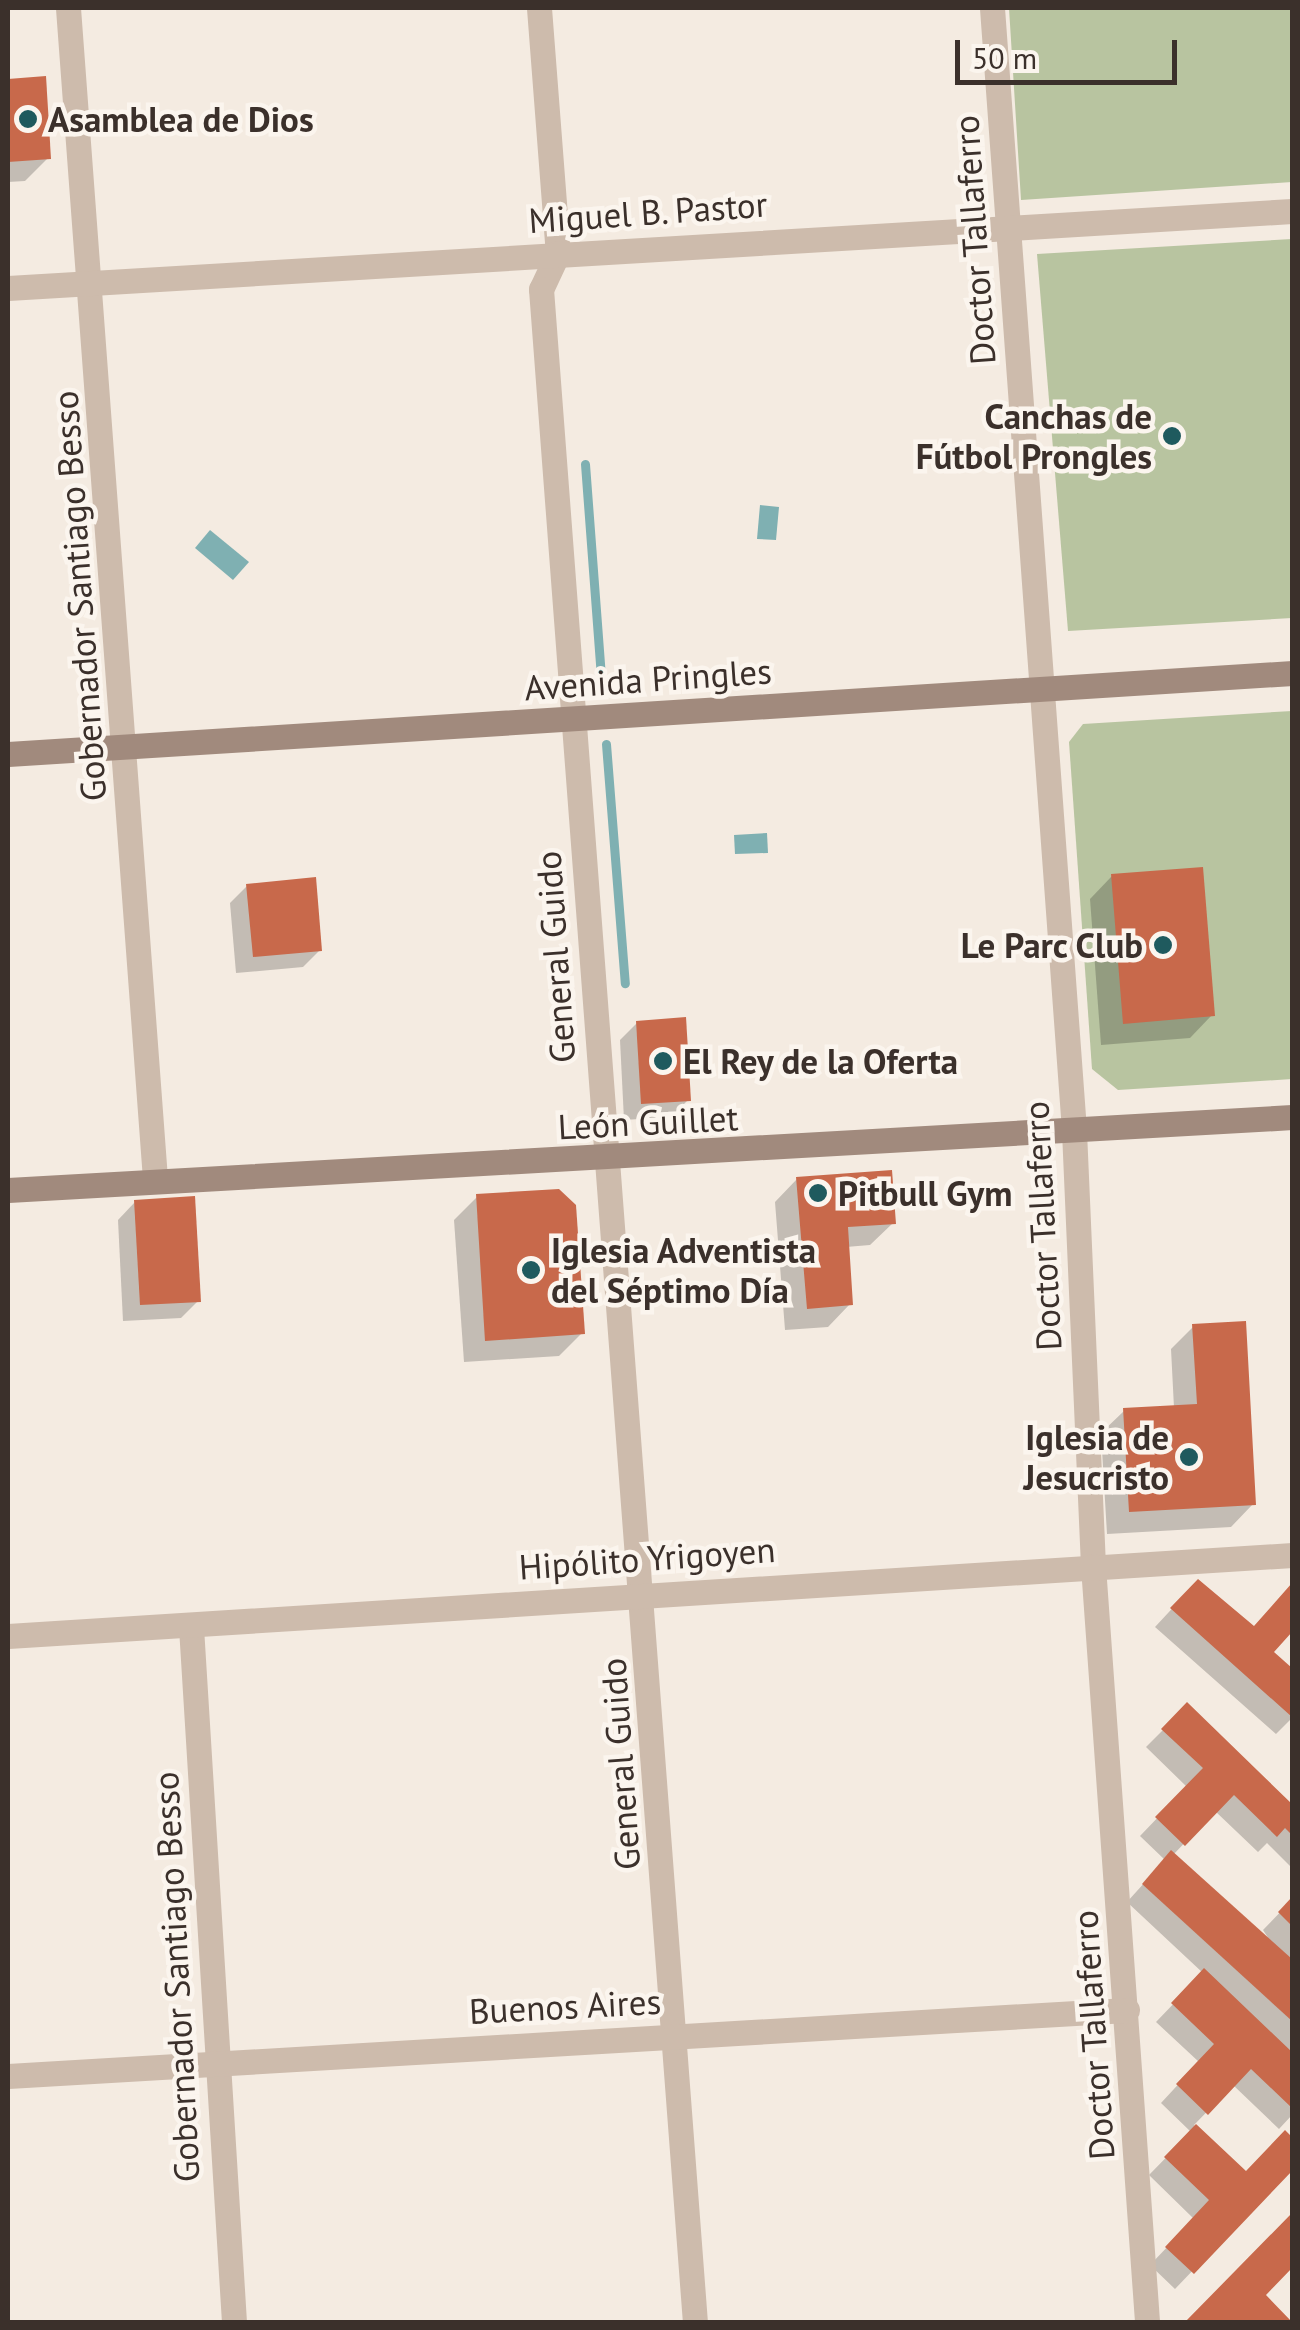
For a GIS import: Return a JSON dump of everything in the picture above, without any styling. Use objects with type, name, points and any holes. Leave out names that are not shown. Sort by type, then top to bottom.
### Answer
[{"type":"main road","name":"Avenida Pringles","points":[[8,754],[1292,672]]},
{"type":"main road","name":"León Guillet","points":[[8,1190],[606,1160],[1292,1117]]},
{"type":"street","name":"Gobernador Santiago Besso","points":[[68,8],[156,1180]]},
{"type":"street","name":"General Guido","points":[[538,8],[558,253],[541,289],[695,2322]]},
{"type":"street","name":"Doctor Tallaferro","points":[[992,8],[1074,1131],[1093,1566],[1148,2322]]},
{"type":"street","name":"Miguel B. Pastor","points":[[8,288],[1008,224],[1292,211]]},
{"type":"street","name":"Hipólito Yrigoyen","points":[[8,1636],[191,1627],[642,1592],[1292,1554]]},
{"type":"street","name":"Gobernador Santiago Besso","points":[[191,1627],[214,2062],[234,2322]]},
{"type":"street","name":"Buenos Aires","points":[[8,2076],[1127,2010]]},
{"type":"green space","points":[[1009,8],[1292,8],[1292,182],[1021,200]]},
{"type":"green space","name":"Canchas de Fútbol Prongles","points":[[1292,239],[1292,618],[1068,631],[1037,254]]},
{"type":"green space","points":[[1292,711],[1292,1079],[1118,1090],[1092,1069],[1069,742],[1083,724]]},
{"type":"water","points":[[760,505],[779,507],[776,540],[757,539]]},
{"type":"water","points":[[210,530],[249,562],[233,580],[195,548]]},
{"type":"water","points":[[767,833],[768,853],[735,854],[734,835]]},
{"type":"building","name":"Asamblea de Dios","points":[[46,76],[51,159],[8,162],[8,79]]},
{"type":"building","name":"Le Parc Club","points":[[1203,867],[1215,1016],[1123,1024],[1111,874]]},
{"type":"building","points":[[316,877],[322,951],[253,957],[246,884]]},
{"type":"building","name":"El Rey de la Oferta","points":[[686,1017],[691,1101],[641,1104],[636,1021]]},
{"type":"building","points":[[892,1170],[896,1224],[848,1227],[853,1305],[807,1309],[796,1177]]},
{"type":"building","name":"Iglesia Adventista del Séptimo Día","points":[[559,1189],[576,1205],[585,1334],[485,1341],[476,1194]]},
{"type":"building","points":[[195,1196],[201,1302],[140,1305],[134,1200]]},
{"type":"building","name":"Iglesia de Jesucristo","points":[[1246,1321],[1256,1505],[1129,1512],[1123,1408],[1197,1404],[1192,1324]]},
{"type":"building","points":[[1198,1579],[1254,1626],[1292,1583],[1292,1632],[1274,1652],[1292,1668],[1292,1717],[1170,1608]]},
{"type":"building","points":[[1187,1702],[1292,1804],[1292,1835],[1285,1828],[1277,1837],[1234,1795],[1185,1846],[1155,1817],[1203,1768],[1161,1729]]},
{"type":"building","points":[[1171,1850],[1292,1959],[1292,2021],[1142,1884]]},
{"type":"building","points":[[1292,1897],[1292,1926],[1278,1912]]},
{"type":"building","points":[[1204,1968],[1292,2052],[1292,2108],[1251,2069],[1208,2115],[1176,2084],[1214,2044],[1171,2003]]},
{"type":"building","points":[[1196,2124],[1246,2171],[1285,2130],[1292,2137],[1292,2171],[1194,2274],[1165,2247],[1209,2200],[1164,2157]]},
{"type":"building","points":[[1292,2213],[1292,2268],[1266,2295],[1292,2322],[1185,2322]]},
{"type":"waterway","points":[[585,464],[602,690]]},
{"type":"waterway","points":[[606,744],[625,983]]},
{"type":"place","name":"Asamblea de Dios","points":[[28,119]]},
{"type":"place","name":"Canchas de Fútbol Prongles","points":[[1172,436]]},
{"type":"place","name":"Le Parc Club","points":[[1163,945]]},
{"type":"place","name":"El Rey de la Oferta","points":[[663,1061]]},
{"type":"place","name":"Pitbull Gym","points":[[818,1193]]},
{"type":"place","name":"Iglesia Adventista del Séptimo Día","points":[[531,1270]]},
{"type":"place","name":"Iglesia de Jesucristo","points":[[1189,1457]]}]
